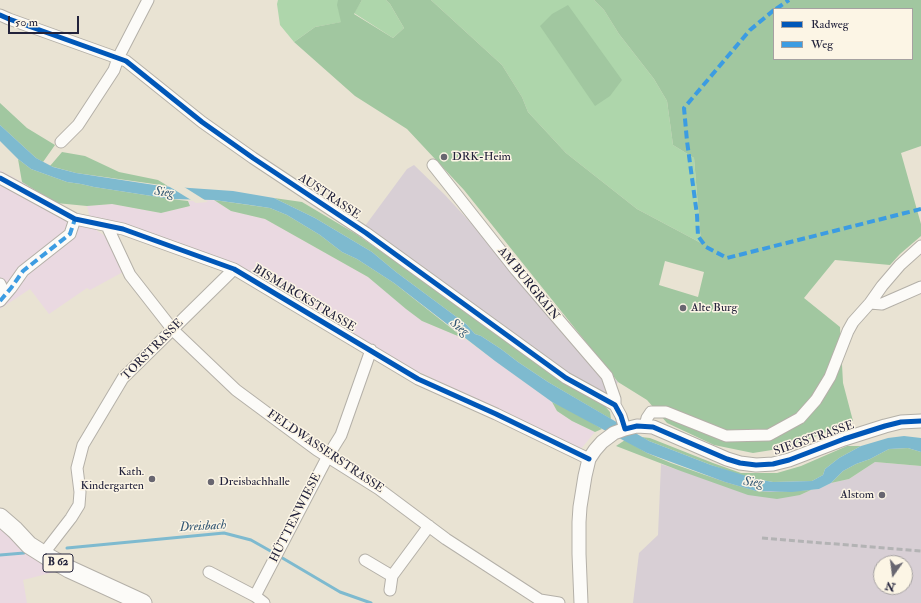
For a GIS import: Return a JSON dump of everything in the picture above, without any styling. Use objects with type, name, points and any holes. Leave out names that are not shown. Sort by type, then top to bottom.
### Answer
[{"type":"main road","name":"B 62","points":[[0,517],[29,545],[69,569],[107,586]]},
{"type":"main road","name":"B 62","points":[[15,530],[107,586],[125,599],[143,603]]},
{"type":"street","points":[[61,142],[78,125],[114,70],[118,58],[148,0]]},
{"type":"street","name":"AUSTRASSE","points":[[0,15],[126,61],[202,122],[366,233],[566,378],[615,405]]},
{"type":"street","name":"AM BURGRAIN","points":[[433,164],[516,270],[607,376],[615,399],[615,405]]},
{"type":"street","name":"BISMARCKSTRASSE","points":[[0,178],[75,219],[123,229],[234,268],[418,379],[501,416],[589,459]]},
{"type":"street","points":[[3,298],[22,271],[70,234],[75,219]]},
{"type":"street","name":"FELDWASSERSTRASSE","points":[[107,226],[130,274],[173,330],[236,390],[317,450],[379,489],[433,530],[540,600],[559,603]]},
{"type":"street","points":[[641,426],[652,412],[666,412],[726,436],[769,435],[800,418],[816,400],[830,377],[853,322],[900,265],[921,246]]},
{"type":"street","name":"TORSTRASSE","points":[[47,549],[79,505],[80,492],[77,468],[83,445],[123,378],[234,268]]},
{"type":"street","points":[[0,284],[3,298]]},
{"type":"street","points":[[870,303],[882,304],[921,287]]},
{"type":"street","name":"HÜTTENWIESE","points":[[209,572],[260,600],[277,554],[328,456],[341,435],[371,350]]},
{"type":"street","points":[[615,405],[623,422]]},
{"type":"street","name":"SIEGSTRASSE","points":[[581,603],[579,554],[580,507],[589,459],[595,450],[614,433],[623,422],[652,427],[727,459],[740,463],[756,465],[773,464],[788,460],[844,438],[885,426],[901,422],[921,421]]},
{"type":"street","points":[[390,590],[392,576],[429,526]]},
{"type":"street","points":[[364,560],[392,576]]},
{"type":"shaded area","points":[[414,165],[445,195],[618,382],[604,405],[365,226],[407,169]]},
{"type":"shaded area","points":[[0,170],[40,192],[105,236],[123,272],[90,290],[87,288],[49,314],[30,289],[0,309]]},
{"type":"shaded area","points":[[214,200],[231,211],[265,219],[368,277],[422,321],[465,339],[552,402],[557,411],[572,421],[595,432],[580,450],[390,358],[343,328],[211,257],[90,218],[87,206],[112,204],[161,213],[190,206],[188,201]]},
{"type":"shaded area","points":[[875,462],[921,466],[921,603],[633,603],[639,553],[658,535],[661,464],[678,470],[800,495],[811,490],[819,489],[831,483],[849,479]]},
{"type":"shaded area","points":[[0,528],[62,570],[23,580],[27,603],[0,603]]},
{"type":"green space","points":[[278,0],[338,0],[338,7],[342,22],[315,27],[294,42],[280,25],[277,4]]},
{"type":"green space","points":[[338,0],[362,0],[354,14],[393,38],[404,28],[390,4],[386,0],[431,0],[502,65],[522,97],[528,112],[566,153],[637,209],[701,243],[694,158],[673,145],[667,101],[654,79],[619,34],[604,10],[594,0],[921,0],[921,146],[901,153],[921,224],[921,236],[900,254],[890,265],[835,260],[804,298],[840,327],[843,383],[853,421],[807,440],[778,449],[753,453],[714,445],[667,423],[647,400],[618,382],[464,190],[407,129],[355,96],[294,42],[315,27],[341,22],[337,5]],"holes":[[[665,261],[704,272],[698,297],[659,285]]]},
{"type":"green space","points":[[362,0],[386,0],[390,4],[404,28],[393,38],[354,13]]},
{"type":"green space","points":[[431,0],[594,0],[604,10],[619,34],[654,79],[667,101],[673,145],[694,158],[701,243],[637,209],[566,153],[528,112],[522,97],[502,65]]},
{"type":"green space","points":[[568,5],[622,80],[610,96],[595,106],[540,26],[552,14]]},
{"type":"green space","points":[[0,103],[27,128],[55,145],[43,162],[36,158],[0,125]]},
{"type":"green space","points":[[62,152],[85,156],[119,172],[158,180],[168,186],[76,173],[50,166]]},
{"type":"green space","points":[[18,159],[31,169],[67,182],[188,201],[190,206],[161,213],[112,204],[87,206],[56,203],[22,182]]},
{"type":"green space","points":[[274,198],[302,202],[356,234],[604,405],[610,412],[611,419],[548,382],[501,349],[481,336],[475,334],[466,324],[396,272],[372,252],[315,218]]},
{"type":"green space","points":[[214,200],[270,208],[287,215],[320,235],[342,252],[357,259],[394,283],[465,339],[422,321],[368,277],[265,219],[231,211]]},
{"type":"green space","points":[[552,402],[578,414],[602,429],[595,432],[572,421],[557,411]]},
{"type":"green space","points":[[641,437],[650,438],[741,473],[777,473],[801,466],[847,446],[861,446],[839,458],[825,469],[823,475],[812,481],[773,482],[745,477]]},
{"type":"green space","points":[[625,440],[647,453],[671,463],[756,491],[771,492],[811,490],[800,495],[777,499],[748,495],[616,446]]},
{"type":"green space","points":[[908,448],[921,452],[921,466],[875,462],[849,479],[831,483],[843,471],[889,449]]},
{"type":"water","name":"Sieg","points":[[0,125],[36,158],[53,167],[76,173],[161,186],[233,191],[274,198],[315,218],[372,252],[396,272],[466,324],[475,334],[481,336],[501,349],[548,382],[649,441],[711,465],[756,479],[773,482],[812,481],[823,475],[825,469],[839,458],[861,446],[888,438],[904,436],[921,438],[921,452],[908,448],[889,449],[843,471],[831,483],[819,489],[792,492],[756,491],[725,482],[647,453],[552,402],[495,361],[394,283],[357,259],[342,252],[320,235],[287,215],[270,208],[250,205],[214,200],[171,199],[67,182],[31,169],[18,159],[0,141]]},
{"type":"pier","points":[[165,184],[181,185],[208,202],[196,203]]},
{"type":"waterway","name":"Dreisbach","points":[[67,548],[224,533],[251,540],[274,553]]},
{"type":"waterway","name":"Dreisbach","points":[[0,555],[24,553]]},
{"type":"waterway","name":"Dreisbach","points":[[279,556],[340,592],[371,603]]},
{"type":"railway","points":[[762,538],[921,551]]},
{"type":"marked path","points":[[777,8],[789,0]]},
{"type":"marked path","points":[[773,11],[750,30],[684,108],[697,215],[698,236],[706,247],[727,258],[921,209]]},
{"type":"marked path","points":[[0,301],[23,271],[70,234],[75,219]]},
{"type":"cycle path","points":[[0,15],[126,61],[202,122],[253,158],[366,233],[566,378],[615,405],[621,416],[625,429],[637,426],[653,427],[727,459],[740,463],[756,465],[773,464],[789,460],[844,439],[885,426],[901,422],[921,421]]},
{"type":"cycle path","points":[[0,178],[75,219],[123,229],[234,269],[418,379],[496,414],[589,459]]},
{"type":"place","name":"DRK-Heim","points":[[444,157]]},
{"type":"place","name":"Alte Burg","points":[[683,308]]},
{"type":"place","name":"Kath. Kindergarten","points":[[152,479]]},
{"type":"place","name":"Dreisbachhalle","points":[[211,482]]},
{"type":"place","name":"Alstom","points":[[882,495]]}]
